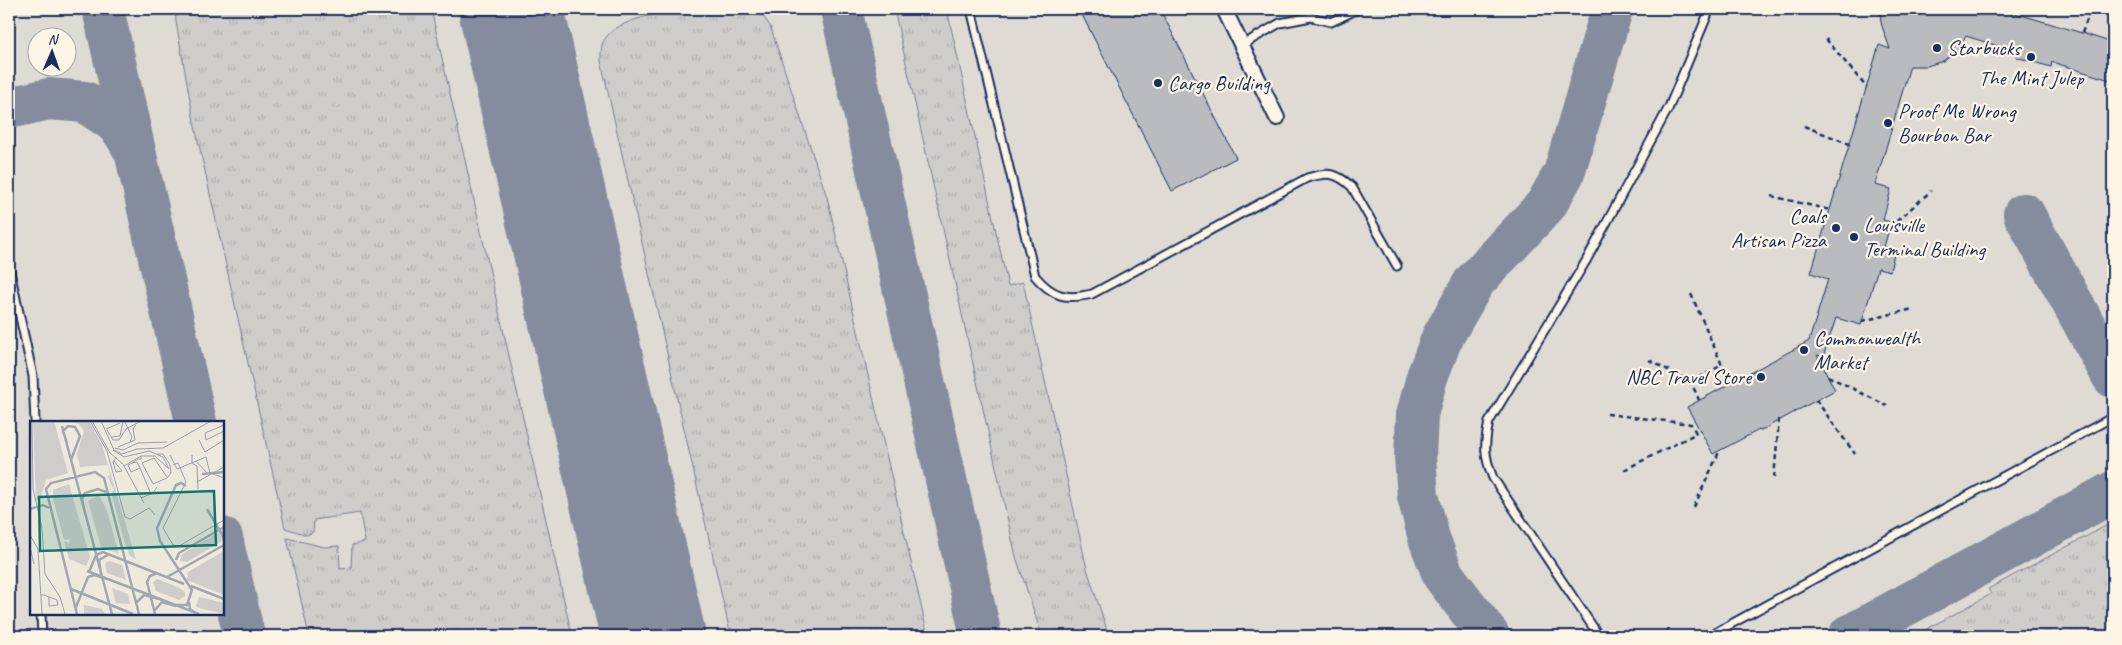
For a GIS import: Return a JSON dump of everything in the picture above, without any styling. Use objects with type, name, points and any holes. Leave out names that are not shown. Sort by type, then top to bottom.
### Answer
[{"type":"street","points":[[1224,9],[1277,118]]},
{"type":"lane","points":[[971,9],[1035,276],[1045,288],[1057,295],[1074,298],[1092,294],[1307,178],[1325,174],[1342,178],[1352,187],[1397,266]]},
{"type":"lane","points":[[1242,45],[1280,23],[1311,17],[1331,22],[1358,9]]},
{"type":"lane","points":[[1599,636],[1493,478],[1484,452],[1486,436],[1489,422],[1586,261],[1669,107],[1710,9]]},
{"type":"lane","points":[[9,267],[33,376],[35,421]]},
{"type":"lane","points":[[1709,636],[2113,417]]},
{"type":"lane","points":[[41,615],[42,636]]},
{"type":"path","points":[[2082,33],[2091,9]]},
{"type":"path","points":[[1826,39],[1867,88]]},
{"type":"path","points":[[1804,126],[1850,144]]},
{"type":"path","points":[[1890,227],[1930,191]]},
{"type":"path","points":[[1772,196],[1830,210]]},
{"type":"path","points":[[1691,294],[1722,365],[1691,382]]},
{"type":"path","points":[[1862,321],[1913,309]]},
{"type":"path","points":[[1649,360],[1691,382],[1699,400]]},
{"type":"path","points":[[1828,376],[1887,406]]},
{"type":"path","points":[[1816,400],[1855,454]]},
{"type":"path","points":[[1607,414],[1691,424],[1696,433],[1701,432],[1624,470]]},
{"type":"path","points":[[1774,478],[1780,419]]},
{"type":"path","points":[[1694,507],[1720,450]]},
{"type":"shaded area","points":[[9,9],[2113,9],[2113,636],[9,636]]},
{"type":"green space","points":[[175,9],[431,9],[572,636],[309,636],[287,538],[324,547],[339,546],[340,569],[351,568],[352,545],[365,542],[360,513],[314,520],[313,532],[307,535],[285,528],[195,127]]},
{"type":"green space","points":[[682,9],[758,9],[770,26],[827,197],[928,636],[749,636],[729,628],[601,61],[602,45],[607,36],[615,29],[637,19]]},
{"type":"green space","points":[[894,9],[947,9],[1008,286],[1023,282],[1087,569],[1109,636],[1042,636],[1016,557]]},
{"type":"green space","points":[[2113,522],[2113,636],[1914,636],[1991,594],[1988,589]]},
{"type":"building","name":"Cargo Building","points":[[1079,9],[1160,9],[1236,158],[1172,191]]},
{"type":"building","name":"Louisville Terminal Building","points":[[1880,9],[2001,9],[2082,33],[2113,43],[2113,81],[2052,62],[2051,67],[2016,57],[2017,52],[1966,36],[1957,50],[1943,61],[1927,66],[1910,66],[1875,185],[1891,189],[1883,220],[1891,222],[1884,247],[1895,250],[1890,271],[1878,268],[1861,325],[1836,318],[1823,357],[1817,355],[1835,390],[1713,454],[1687,407],[1809,341],[1828,279],[1811,273],[1879,45],[1890,49],[1881,23]]},
{"type":"taxiway","points":[[103,9],[196,421]]},
{"type":"taxiway","points":[[535,9],[525,39],[527,68],[557,214]]},
{"type":"taxiway","points":[[841,9],[981,636]]},
{"type":"taxiway","points":[[1489,636],[1443,575],[1429,538],[1418,496],[1415,457],[1417,415],[1427,377],[1442,338],[1474,282],[1546,205],[1564,173],[1612,9]]},
{"type":"taxiway","points":[[9,108],[49,99],[85,102],[112,120],[123,131],[133,148]]},
{"type":"taxiway","points":[[2024,214],[2113,377]]},
{"type":"taxiway","points":[[1849,636],[2113,492]]},
{"type":"taxiway","points":[[224,547],[244,636]]},
{"type":"runway","points":[[511,9],[653,636]]},
{"type":"place","name":"Starbucks","points":[[1937,48]]},
{"type":"place","name":"The Mint Julep","points":[[2031,57]]},
{"type":"place","name":"Cargo Building","points":[[1158,83]]},
{"type":"place","name":"Proof Me Wrong Bourbon Bar","points":[[1888,123]]},
{"type":"place","name":"Coals Artisan Pizza","points":[[1836,228]]},
{"type":"place","name":"Louisville Terminal Building","points":[[1854,237]]},
{"type":"place","name":"Commonwealth Market","points":[[1804,350]]},
{"type":"place","name":"NBC Travel Store","points":[[1761,377]]}]
